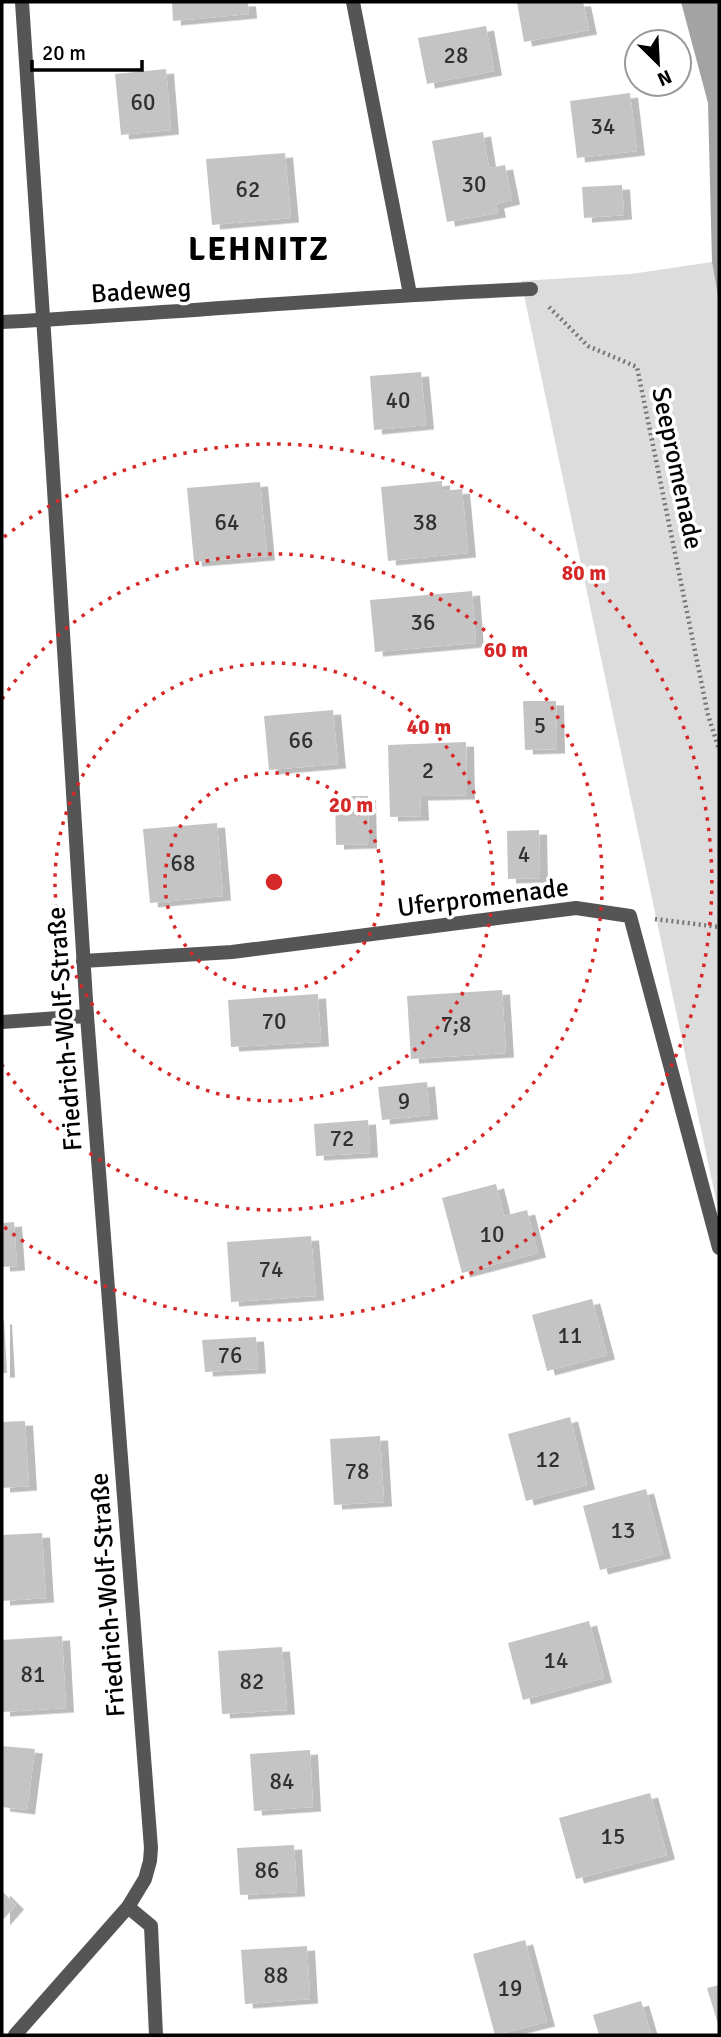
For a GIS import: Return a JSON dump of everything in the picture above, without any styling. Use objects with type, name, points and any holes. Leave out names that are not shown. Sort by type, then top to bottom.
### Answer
[{"type":"street","name":"Friedrich-Wolf-Straße","points":[[15,2035],[128,1907],[145,1879],[151,1847],[83,961],[22,2]]},
{"type":"street","points":[[353,2],[410,294]]},
{"type":"street","name":"Badeweg","points":[[2,323],[410,294],[531,289]]},
{"type":"street","name":"Uferpromenade","points":[[83,961],[232,952],[576,908],[630,916]]},
{"type":"street","points":[[630,916],[719,1248]]},
{"type":"street","points":[[2,1022],[87,1016]]},
{"type":"street","points":[[128,1907],[151,1926],[156,2035]]},
{"type":"path","name":"Seepromenade","points":[[531,289],[588,346],[637,367],[708,715],[719,749]]},
{"type":"path","points":[[630,916],[719,927]]},
{"type":"shaded area","points":[[681,2],[719,2],[719,302],[712,262],[708,103],[693,47],[693,28],[688,28]]},
{"type":"shaded area","points":[[712,262],[719,302],[719,1214],[521,281],[631,274]]},
{"type":"building","points":[[172,2],[248,2],[249,14],[173,21]]},
{"type":"building","points":[[517,2],[583,2],[589,30],[524,42]]},
{"type":"building","points":[[486,26],[494,71],[427,84],[418,38]]},
{"type":"building","points":[[166,69],[171,130],[121,135],[115,74]]},
{"type":"building","points":[[623,94],[623,98],[631,98],[637,151],[577,158],[570,101]]},
{"type":"building","points":[[483,132],[489,168],[505,165],[512,200],[496,204],[498,213],[447,222],[432,141]]},
{"type":"building","points":[[285,153],[291,218],[212,225],[206,159]]},
{"type":"building","points":[[622,185],[624,215],[584,218],[582,187]]},
{"type":"building","points":[[421,372],[426,425],[374,430],[370,376]]},
{"type":"building","points":[[442,481],[442,491],[462,489],[468,553],[388,561],[381,487]]},
{"type":"building","points":[[260,482],[267,556],[194,562],[187,488]]},
{"type":"building","points":[[472,591],[476,643],[375,652],[370,600]]},
{"type":"building","points":[[523,701],[556,701],[557,749],[525,750]]},
{"type":"building","points":[[333,710],[338,764],[269,770],[264,716]]},
{"type":"building","points":[[466,742],[467,795],[420,796],[421,816],[390,817],[388,745]]},
{"type":"building","points":[[335,796],[368,796],[369,844],[336,845]]},
{"type":"building","points":[[217,823],[223,896],[150,903],[143,829]]},
{"type":"building","points":[[539,830],[540,878],[508,879],[507,831]]},
{"type":"building","points":[[502,990],[506,1053],[411,1059],[407,996]]},
{"type":"building","points":[[318,994],[321,1042],[231,1047],[228,1000]]},
{"type":"building","points":[[427,1082],[430,1115],[382,1120],[378,1087]]},
{"type":"building","points":[[368,1120],[370,1153],[316,1156],[314,1124]]},
{"type":"building","points":[[496,1184],[504,1216],[527,1210],[538,1253],[462,1273],[442,1198]]},
{"type":"building","points":[[14,1222],[17,1266],[2,1267],[2,1223]]},
{"type":"building","points":[[311,1236],[316,1296],[231,1302],[227,1242]]},
{"type":"building","points":[[592,1299],[607,1355],[547,1371],[532,1315]]},
{"type":"building","points":[[4,1320],[7,1373],[2,1373]]},
{"type":"building","points":[[256,1337],[258,1369],[205,1372],[202,1340]]},
{"type":"building","points":[[570,1417],[587,1485],[526,1501],[508,1434]]},
{"type":"building","points":[[25,1421],[29,1486],[2,1488],[2,1422]]},
{"type":"building","points":[[380,1436],[384,1502],[334,1505],[330,1439]]},
{"type":"building","points":[[646,1489],[663,1554],[600,1570],[583,1506]]},
{"type":"building","points":[[42,1533],[46,1598],[2,1601],[2,1535]]},
{"type":"building","points":[[589,1621],[604,1678],[523,1700],[508,1643]]},
{"type":"building","points":[[62,1636],[66,1708],[2,1712],[2,1640]]},
{"type":"building","points":[[282,1647],[287,1710],[222,1714],[218,1651]]},
{"type":"building","points":[[2,1746],[35,1749],[27,1810],[2,1807]]},
{"type":"building","points":[[310,1750],[313,1807],[254,1811],[250,1754]]},
{"type":"building","points":[[650,1793],[667,1855],[576,1879],[559,1818]]},
{"type":"building","points":[[294,1845],[297,1892],[240,1895],[237,1848]]},
{"type":"building","points":[[2,1891],[16,1905],[2,1921]]},
{"type":"building","points":[[525,1940],[547,2022],[495,2035],[473,1954]]},
{"type":"building","points":[[307,1946],[310,1999],[245,2004],[241,1950]]},
{"type":"building","points":[[719,1985],[719,2027],[707,1988]]},
{"type":"building","points":[[641,2001],[651,2035],[599,2035],[593,2015]]},
{"type":"district","name":"LEHNITZ","points":[[259,248]]}]
